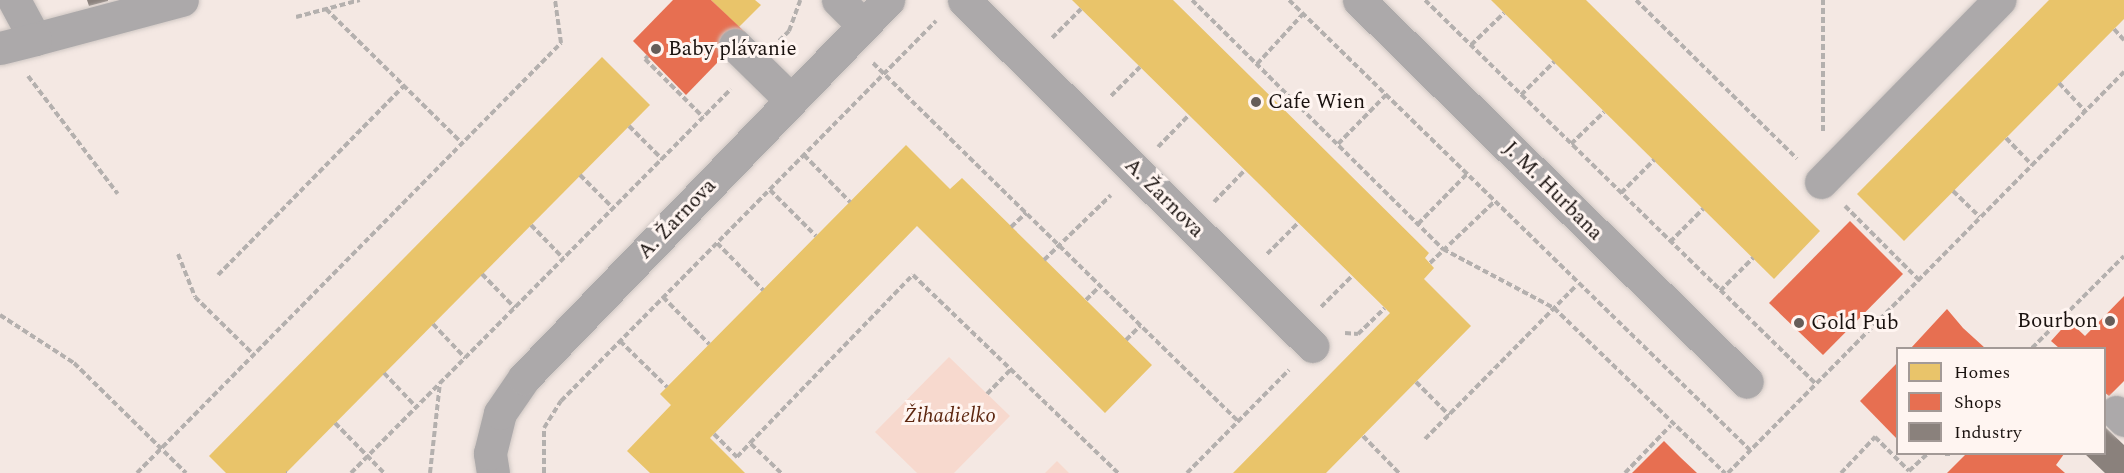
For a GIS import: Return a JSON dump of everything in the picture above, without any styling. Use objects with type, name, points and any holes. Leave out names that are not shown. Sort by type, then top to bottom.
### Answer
[{"type":"street","points":[[14,0],[13,44],[182,0]]},
{"type":"street","points":[[838,0],[856,32]]},
{"type":"street","name":"A. Žarnova","points":[[491,463],[500,412],[524,378],[888,0]]},
{"type":"street","name":"J. M. Hurbana","points":[[1359,0],[1747,382]]},
{"type":"street","points":[[1821,182],[1999,0]]},
{"type":"street","name":"A. Žarnova","points":[[952,8],[1026,62],[1306,338]]},
{"type":"street","points":[[745,55],[791,100]]},
{"type":"path","points":[[296,17],[360,0]]},
{"type":"path","points":[[137,473],[561,43],[555,0]]},
{"type":"path","points":[[351,473],[703,117],[745,55],[789,31],[800,0]]},
{"type":"path","points":[[1289,0],[1577,285],[1750,450]]},
{"type":"path","points":[[1425,0],[1816,384]]},
{"type":"path","points":[[1636,0],[1918,280]]},
{"type":"path","points":[[1821,182],[1823,0]]},
{"type":"path","points":[[1196,1],[1443,249],[1554,308],[1671,425],[1726,473],[2124,72]]},
{"type":"path","points":[[544,473],[544,428],[561,401],[952,8]]},
{"type":"path","points":[[326,9],[462,143]]},
{"type":"path","points":[[1026,62],[1081,9]]},
{"type":"path","points":[[1471,45],[1504,13]]},
{"type":"path","points":[[1257,64],[1303,14]]},
{"type":"path","points":[[2114,29],[2124,40]]},
{"type":"path","points":[[856,32],[884,74],[1238,421]]},
{"type":"path","points":[[13,44],[118,194]]},
{"type":"path","points":[[648,56],[645,59],[703,117]]},
{"type":"path","points":[[1521,95],[1554,62]]},
{"type":"path","points":[[1086,121],[1140,67]]},
{"type":"path","points":[[2060,84],[2085,111]]},
{"type":"path","points":[[218,275],[404,86]]},
{"type":"path","points":[[1338,144],[1386,95]]},
{"type":"path","points":[[1571,144],[1604,112]]},
{"type":"path","points":[[629,126],[662,159]]},
{"type":"path","points":[[2006,138],[2032,165]]},
{"type":"path","points":[[804,155],[850,202]]},
{"type":"path","points":[[1621,193],[1654,160]]},
{"type":"path","points":[[1192,225],[1245,170]]},
{"type":"path","points":[[580,175],[613,208]]},
{"type":"path","points":[[1418,224],[1466,175]]},
{"type":"path","points":[[770,190],[816,236]]},
{"type":"path","points":[[1953,191],[1980,218]]},
{"type":"path","points":[[1430,263],[1494,202]]},
{"type":"path","points":[[1670,242],[1703,209]]},
{"type":"path","points":[[1011,227],[1026,213]]},
{"type":"path","points":[[1245,278],[1298,223]]},
{"type":"path","points":[[531,225],[563,258]]},
{"type":"path","points":[[717,243],[763,290]]},
{"type":"path","points":[[178,254],[195,297],[254,355]]},
{"type":"path","points":[[2033,347],[2124,256]]},
{"type":"path","points":[[1720,291],[1753,258]]},
{"type":"path","points":[[482,274],[515,308]]},
{"type":"path","points":[[714,434],[737,457],[913,274],[1118,473]]},
{"type":"path","points":[[1187,473],[1238,421],[1306,338],[1352,276]]},
{"type":"path","points":[[1425,439],[1577,285]]},
{"type":"path","points":[[1086,300],[1101,286]]},
{"type":"path","points":[[663,297],[709,344]]},
{"type":"path","points":[[1306,338],[1336,332],[1358,334],[1386,308]]},
{"type":"path","points":[[0,315],[74,363],[186,473]]},
{"type":"path","points":[[433,324],[465,358]]},
{"type":"path","points":[[1126,340],[1140,325]]},
{"type":"path","points":[[620,341],[667,387]]},
{"type":"path","points":[[987,394],[1011,369]]},
{"type":"path","points":[[384,373],[416,407]]},
{"type":"path","points":[[430,473],[441,382]]},
{"type":"path","points":[[1416,382],[1449,415]]},
{"type":"path","points":[[335,423],[384,473]]},
{"type":"path","points":[[1625,473],[1671,425]]},
{"type":"path","points":[[1363,436],[1399,473]]},
{"type":"path","points":[[1841,473],[1875,437],[1910,471],[1925,455]]},
{"type":"path","points":[[750,443],[781,473]]},
{"type":"green space","name":"Žihadielko","points":[[949,357],[1010,416],[954,473],[917,473],[875,432]]},
{"type":"green space","points":[[1057,461],[1069,473],[1045,473]]},
{"type":"building: Homes","points":[[711,0],[755,0],[761,5],[739,27]]},
{"type":"building: Homes","points":[[1072,0],[1173,0],[1429,253],[1425,258],[1434,268],[1424,279],[1471,326],[1326,473],[1233,473],[1390,313]]},
{"type":"building: Homes","points":[[1491,0],[1586,0],[1820,231],[1774,279]]},
{"type":"building: Homes","points":[[2049,0],[2124,0],[2124,19],[1904,241],[1857,194]]},
{"type":"building: Homes","points":[[602,57],[650,105],[286,473],[226,473],[209,456]]},
{"type":"building: Homes","points":[[906,145],[950,189],[962,178],[1152,365],[1105,413],[917,226],[710,438],[745,473],[650,473],[627,451],[671,405],[660,394]]},
{"type":"building: Shops","points":[[673,0],[711,0],[746,33],[686,95],[633,41]]},
{"type":"building: Shops","points":[[1850,221],[1903,274],[1823,355],[1769,303]]},
{"type":"building: Shops","points":[[2124,296],[2124,381],[2109,396],[2106,394],[2106,347],[2058,347],[2051,341],[2069,321],[2085,336]]},
{"type":"building: Shops","points":[[1947,309],[1984,347],[1912,347]]},
{"type":"building: Shops","points":[[1896,364],[1896,438],[1860,401]]},
{"type":"building: Shops","points":[[1664,441],[1680,457],[1697,473],[1632,473]]},
{"type":"building: Shops","points":[[1965,455],[2063,455],[2056,465],[2065,473],[1947,473]]},
{"type":"building: Industry","points":[[87,0],[108,0],[108,1],[89,6]]},
{"type":"building: Industry","points":[[2106,428],[2124,445],[2124,473],[2105,473],[2086,455],[2106,455]]},
{"type":"place","name":"Baby plávanie","points":[[656,49]]},
{"type":"place","name":"Cafe Wien","points":[[1256,102]]},
{"type":"place","name":"Bourbon","points":[[2110,321]]},
{"type":"place","name":"Gold Pub","points":[[1799,323]]}]
